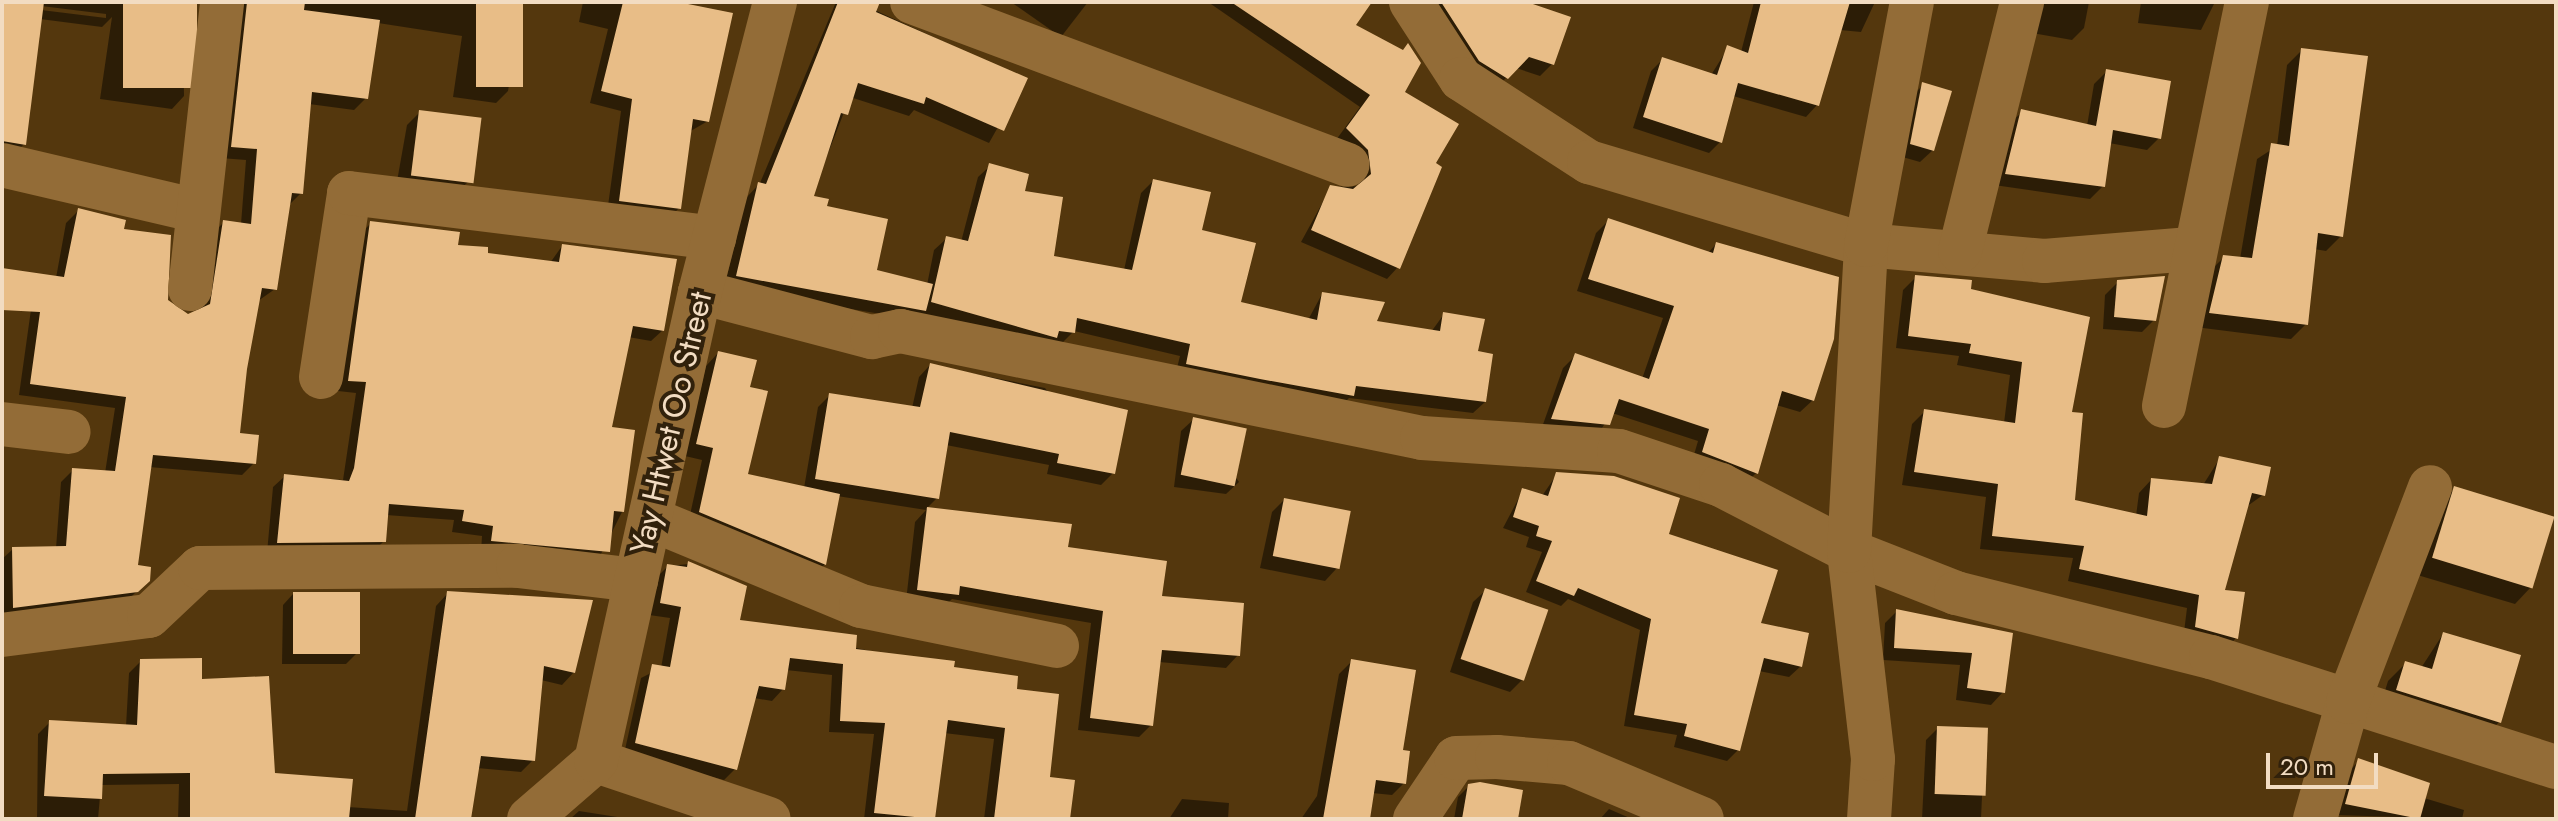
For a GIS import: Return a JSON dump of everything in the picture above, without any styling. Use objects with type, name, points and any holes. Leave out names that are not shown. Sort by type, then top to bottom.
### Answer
[{"type":"street","points":[[190,289],[222,2]]},
{"type":"street","name":"Yay Htwet Oo Street","points":[[596,761],[700,292],[775,2]]},
{"type":"street","points":[[912,2],[1348,165]]},
{"type":"street","points":[[1411,2],[1461,79],[1589,162],[1866,245],[1960,251],[2044,261],[2191,249]]},
{"type":"street","points":[[1869,819],[1863,633],[1849,551],[1866,245],[1912,2]]},
{"type":"street","points":[[1960,251],[2022,2]]},
{"type":"street","points":[[2164,406],[2191,249],[2247,2]]},
{"type":"street","points":[[2,165],[198,211]]},
{"type":"street","points":[[321,377],[349,193],[714,238]]},
{"type":"street","points":[[700,292],[872,337],[900,331],[1422,438],[1619,451],[1721,485],[1849,551],[1956,593],[2117,630],[2556,767]]},
{"type":"street","points":[[2,424],[69,432]]},
{"type":"street","points":[[2315,819],[2348,702],[2430,487]]},
{"type":"street","points":[[651,519],[861,606],[1057,646]]},
{"type":"street","points":[[2,635],[149,616],[200,568],[518,566],[636,580]]},
{"type":"street","points":[[1415,819],[1456,758],[1497,757],[1569,763],[1702,819]]},
{"type":"street","points":[[529,819],[596,761],[769,819]]},
{"type":"building","points":[[2,2],[44,2],[26,145],[2,141]]},
{"type":"building","points":[[123,2],[197,2],[197,88],[123,88]]},
{"type":"building","points":[[247,2],[305,2],[304,10],[380,20],[368,99],[312,92],[303,194],[292,193],[277,290],[262,288],[247,369],[240,433],[259,435],[256,464],[153,455],[138,565],[151,567],[150,581],[138,592],[13,608],[12,547],[66,546],[72,468],[115,471],[126,397],[30,384],[40,312],[2,310],[2,268],[64,277],[78,208],[126,220],[124,229],[171,235],[168,300],[188,314],[210,304],[223,220],[251,224],[257,149],[231,147]]},
{"type":"building","points":[[476,2],[523,2],[523,87],[476,87]]},
{"type":"building","points":[[623,2],[678,2],[733,13],[709,122],[693,119],[681,209],[619,201],[632,99],[601,91]]},
{"type":"building","points":[[838,2],[880,2],[876,12],[1028,78],[1004,131],[926,97],[924,104],[858,83],[848,115],[841,113],[814,196],[829,199],[827,206],[888,219],[877,270],[933,284],[926,311],[736,276],[758,182],[766,184]]},
{"type":"building","points":[[1231,2],[1372,2],[1356,25],[1403,50],[1408,43],[1421,63],[1405,92],[1459,124],[1436,163],[1442,167],[1400,269],[1311,230],[1330,185],[1353,189],[1371,174],[1368,150],[1346,128],[1370,95]]},
{"type":"building","points":[[1441,2],[1527,2],[1571,17],[1554,65],[1529,57],[1508,79],[1479,61]]},
{"type":"building","points":[[1761,2],[1850,2],[1819,106],[1738,83],[1722,143],[1643,117],[1662,57],[1717,75],[1727,45],[1748,53]]},
{"type":"building","points":[[2301,48],[2368,56],[2343,237],[2318,233],[2308,325],[2209,313],[2223,255],[2252,258],[2271,143],[2289,146]]},
{"type":"building","points":[[2106,69],[2171,81],[2161,139],[2113,130],[2105,187],[2005,174],[2021,109],[2096,126]]},
{"type":"building","points":[[1922,82],[1952,91],[1934,151],[1910,144]]},
{"type":"building","points":[[419,110],[482,118],[473,183],[411,176]]},
{"type":"building","points":[[989,163],[1029,174],[1025,191],[1063,197],[1054,256],[1132,270],[1153,179],[1211,192],[1202,230],[1256,243],[1241,302],[1317,320],[1322,292],[1385,302],[1377,321],[1440,331],[1443,312],[1485,319],[1478,351],[1493,354],[1486,402],[1356,386],[1354,396],[1186,364],[1190,344],[1077,318],[1075,333],[1059,331],[1057,338],[931,302],[946,236],[968,241]]},
{"type":"building","points":[[1608,218],[1713,253],[1716,242],[1839,277],[1834,339],[1814,401],[1782,391],[1758,474],[1702,452],[1709,429],[1619,399],[1610,425],[1551,419],[1575,353],[1649,379],[1674,306],[1588,279]]},
{"type":"building","points":[[370,221],[460,232],[458,245],[488,247],[488,253],[559,262],[562,244],[677,259],[664,331],[633,326],[612,427],[635,430],[624,512],[614,511],[610,552],[491,541],[493,526],[462,521],[464,510],[389,504],[386,542],[277,543],[284,474],[349,481],[354,468],[366,382],[348,381]]},
{"type":"building","points":[[1915,275],[1972,280],[1971,289],[2090,317],[2072,412],[2083,413],[2075,500],[2147,516],[2151,478],[2212,484],[2219,456],[2271,467],[2265,496],[2252,493],[2225,590],[2245,592],[2238,639],[2195,627],[2199,595],[2079,569],[2084,546],[1992,536],[1998,484],[1914,472],[1924,409],[2015,423],[2022,362],[1969,353],[1971,344],[1908,336]]},
{"type":"building","points":[[2165,276],[2156,321],[2114,317],[2117,280]]},
{"type":"building","points":[[718,351],[757,360],[750,387],[768,391],[748,474],[840,494],[826,565],[699,512],[713,448],[696,444]]},
{"type":"building","points":[[930,363],[1128,410],[1115,474],[1057,463],[1059,454],[950,432],[939,499],[815,479],[829,393],[920,407]]},
{"type":"building","points":[[1193,417],[1247,428],[1235,486],[1181,475]]},
{"type":"building","points":[[1556,472],[1614,476],[1680,498],[1669,534],[1778,570],[1761,623],[1809,633],[1802,667],[1764,658],[1740,751],[1684,736],[1687,724],[1634,715],[1651,619],[1578,588],[1574,596],[1536,581],[1552,541],[1536,536],[1539,526],[1513,517],[1522,488],[1548,496]]},
{"type":"building","points":[[2454,486],[2554,517],[2532,588],[2432,558]]},
{"type":"building","points":[[1284,498],[1351,511],[1339,569],[1273,556]]},
{"type":"building","points":[[927,507],[1072,524],[1068,547],[1167,561],[1162,596],[1244,603],[1240,656],[1162,650],[1153,726],[1090,718],[1103,611],[960,586],[959,595],[917,590]]},
{"type":"building","points":[[688,561],[747,586],[740,620],[857,635],[856,649],[955,661],[954,667],[1018,676],[1017,689],[1059,694],[1050,777],[1075,780],[1070,819],[994,819],[1005,728],[948,720],[935,819],[874,813],[885,723],[840,721],[843,664],[790,658],[785,690],[759,686],[737,770],[635,743],[652,664],[670,667],[681,607],[660,603],[667,564],[687,567]]},
{"type":"building","points":[[1485,588],[1548,610],[1524,681],[1461,659]]},
{"type":"building","points":[[447,591],[593,600],[575,673],[544,666],[535,761],[481,756],[471,819],[415,819]]},
{"type":"building","points":[[293,592],[360,592],[360,654],[293,654]]},
{"type":"building","points":[[1896,609],[2013,633],[2005,693],[1967,688],[1972,653],[1894,648]]},
{"type":"building","points":[[2443,632],[2521,655],[2501,723],[2396,690],[2405,661],[2432,669]]},
{"type":"building","points":[[202,658],[202,679],[269,676],[275,773],[353,779],[349,819],[190,819],[190,773],[103,774],[102,799],[44,796],[49,720],[137,725],[140,659]]},
{"type":"building","points":[[1351,659],[1416,670],[1403,750],[1410,751],[1406,784],[1376,780],[1370,819],[1323,819]]},
{"type":"building","points":[[1937,726],[1988,728],[1986,796],[1935,794]]},
{"type":"building","points":[[2358,758],[2430,783],[2420,819],[2345,804]]},
{"type":"building","points":[[1480,782],[1523,790],[1518,819],[1462,819],[1468,784]]}]
